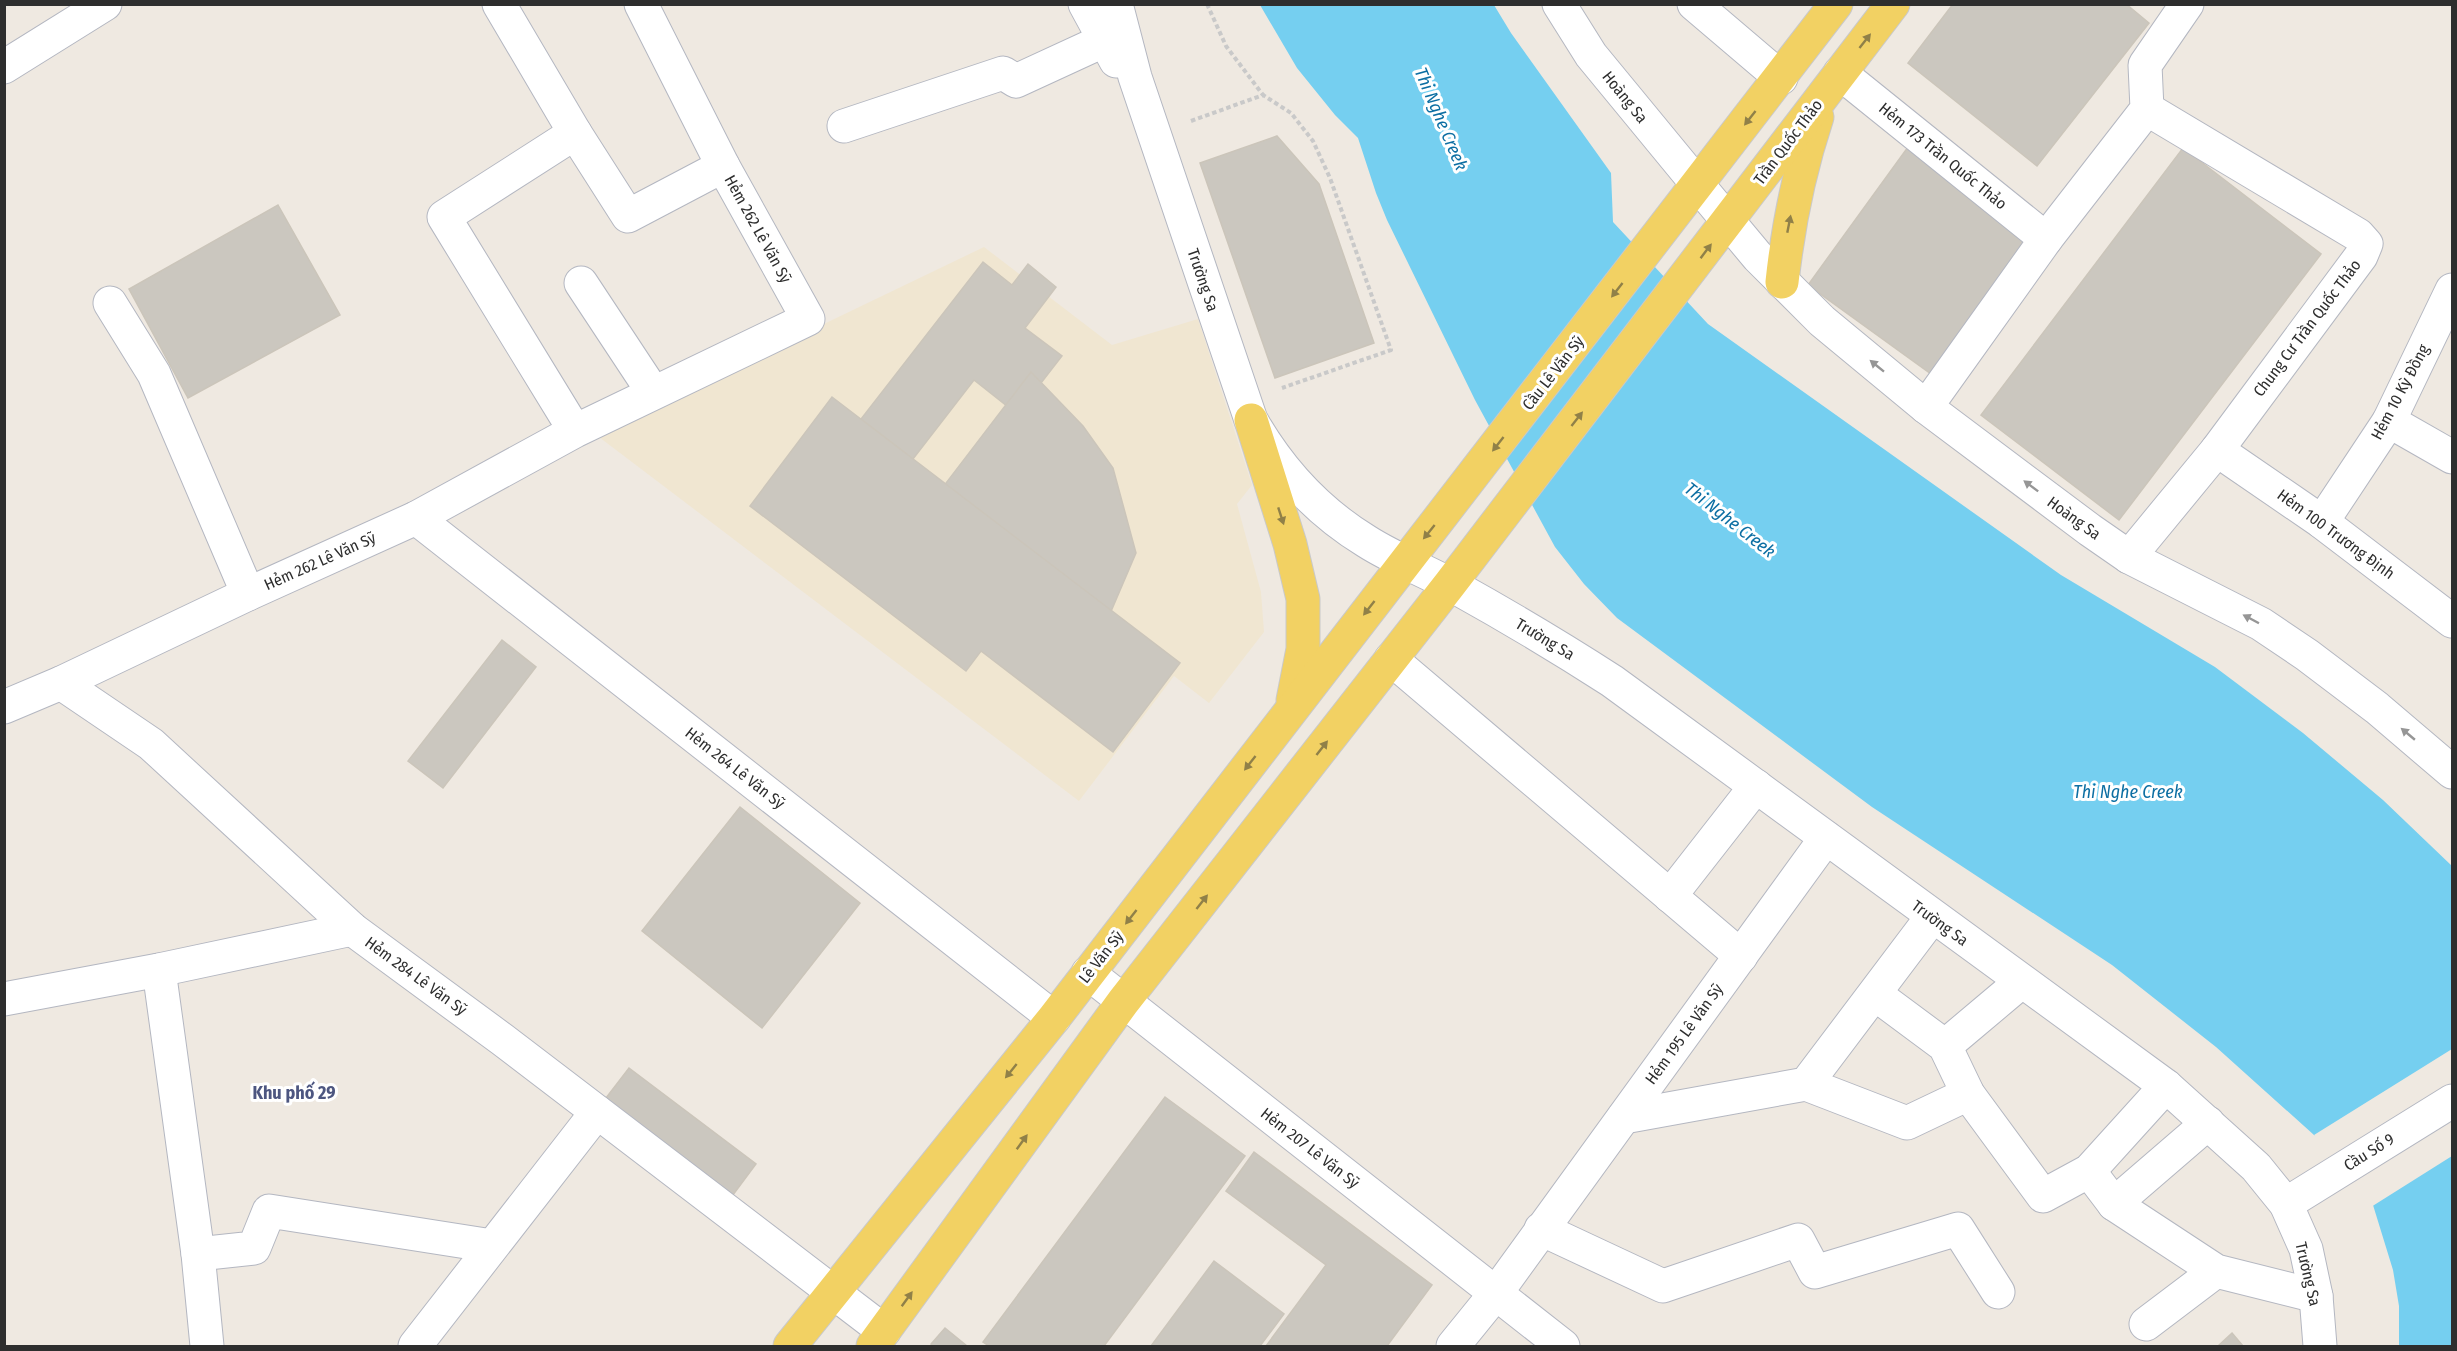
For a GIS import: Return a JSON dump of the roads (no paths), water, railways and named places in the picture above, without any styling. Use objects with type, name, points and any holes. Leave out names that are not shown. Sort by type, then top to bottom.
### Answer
[{"type":"main road","points":[[1698,185],[1836,4]]},
{"type":"main road","name":"Trần Quốc Thảo","points":[[1450,584],[1893,4]]},
{"type":"main road","points":[[1782,282],[1785,247],[1796,195],[1833,83]]},
{"type":"main road","name":"Cầu Lê Văn Sỹ","points":[[1405,562],[1698,185]]},
{"type":"main road","points":[[1251,420],[1290,544],[1303,599],[1303,649],[1299,680],[1291,709]]},
{"type":"main road","name":"Lê Văn Sỹ","points":[[790,1347],[831,1293],[1054,1018],[1405,562]]},
{"type":"main road","points":[[878,1339],[1123,1002],[1450,584]]},
{"type":"street","points":[[4,67],[105,4]]},
{"type":"street","points":[[499,4],[575,133],[444,217],[575,431]]},
{"type":"street","points":[[641,4],[723,166]]},
{"type":"street","points":[[1085,4],[1149,120]]},
{"type":"street","name":"Trường Sa","points":[[1116,4],[1149,120],[1251,420],[1268,449],[1306,495],[1357,535],[1450,584],[1548,640],[1612,681],[2166,1086],[2256,1167],[2286,1204],[2306,1249],[2316,1296],[2320,1347]]},
{"type":"street","name":"Hoàng Sa","points":[[1558,4],[1591,55],[1698,185],[1782,282],[1822,321],[1926,407],[2090,530],[2129,556],[2261,624],[2298,648],[2377,708],[2452,771]]},
{"type":"street","points":[[1694,4],[1781,78]]},
{"type":"street","points":[[1926,407],[2046,240],[2147,109],[2145,65],[2187,4]]},
{"type":"street","points":[[844,126],[1004,73],[1016,81],[1105,40]]},
{"type":"street","name":"Hẻm 173 Trần Quốc Thảo","points":[[1833,83],[2046,240]]},
{"type":"street","name":"Chung Cư Trần Quốc Thảo","points":[[2129,556],[2217,450],[2361,256],[2366,244],[2358,235],[2147,109]]},
{"type":"street","name":"Hẻm 262 Lê Văn Sỹ","points":[[61,683],[248,594],[416,518],[575,431],[808,319],[723,166],[628,216],[575,133]]},
{"type":"street","points":[[581,283],[653,392]]},
{"type":"street","name":"Hẻm 10 Kỳ Ðồng","points":[[2322,522],[2389,421],[2452,290]]},
{"type":"street","points":[[110,303],[154,374],[248,594]]},
{"type":"street","points":[[2389,421],[2452,457]]},
{"type":"street","name":"Hẻm 100 Trương Định","points":[[2217,450],[2322,522],[2452,621]]},
{"type":"street","name":"Hẻm 264 Lê Văn Sỹ","points":[[416,518],[1054,1018]]},
{"type":"street","points":[[1391,660],[1741,956]]},
{"type":"street","points":[[4,707],[61,683]]},
{"type":"street","name":"Hẻm 284 Lê Văn Sỹ","points":[[61,683],[151,744],[352,929],[597,1112],[831,1293],[878,1339]]},
{"type":"street","points":[[1670,896],[1756,786]]},
{"type":"street","name":"Hẻm 195 Lê Văn Sỹ","points":[[1496,1293],[1826,838]]},
{"type":"street","points":[[1806,1084],[1932,917]]},
{"type":"street","points":[[4,999],[159,970],[352,929]]},
{"type":"street","points":[[159,970],[198,1254],[207,1347]]},
{"type":"street","name":"Hẻm 207 Lê Văn Sỹ","points":[[1088,973],[1563,1347]]},
{"type":"street","points":[[1945,1046],[2021,982]]},
{"type":"street","points":[[1875,994],[1945,1046],[1968,1094],[2043,1196],[2089,1171],[2166,1086]]},
{"type":"street","points":[[1624,1117],[1806,1084],[1907,1123],[1968,1094]]},
{"type":"street","name":"Cầu Số 9","points":[[2286,1204],[2452,1101]]},
{"type":"street","points":[[415,1347],[597,1112]]},
{"type":"street","points":[[2114,1204],[2208,1123]]},
{"type":"street","points":[[2089,1171],[2114,1204],[2216,1271],[2316,1296]]},
{"type":"street","points":[[198,1254],[254,1248],[268,1211],[492,1246]]},
{"type":"street","points":[[1541,1229],[1663,1286],[1798,1240],[1815,1272],[1958,1229],[1998,1292]]},
{"type":"street","points":[[2146,1324],[2216,1271]]},
{"type":"street","points":[[1453,1347],[1496,1293]]},
{"type":"water","name":"Thi Nghe Creek","points":[[1260,5],[1494,5],[1511,33],[1611,173],[1613,222],[1708,324],[2061,575],[2215,667],[2303,733],[2383,800],[2452,866],[2452,1346],[2399,1346],[2399,1306],[2393,1270],[2373,1205],[2348,1169],[2314,1135],[2216,1047],[2112,965],[1872,807],[1617,618],[1584,584],[1555,547],[1475,400],[1387,220],[1358,138],[1335,115],[1297,68]]},
{"type":"district","name":"Khu phố 29","points":[[294,1093]]}]
